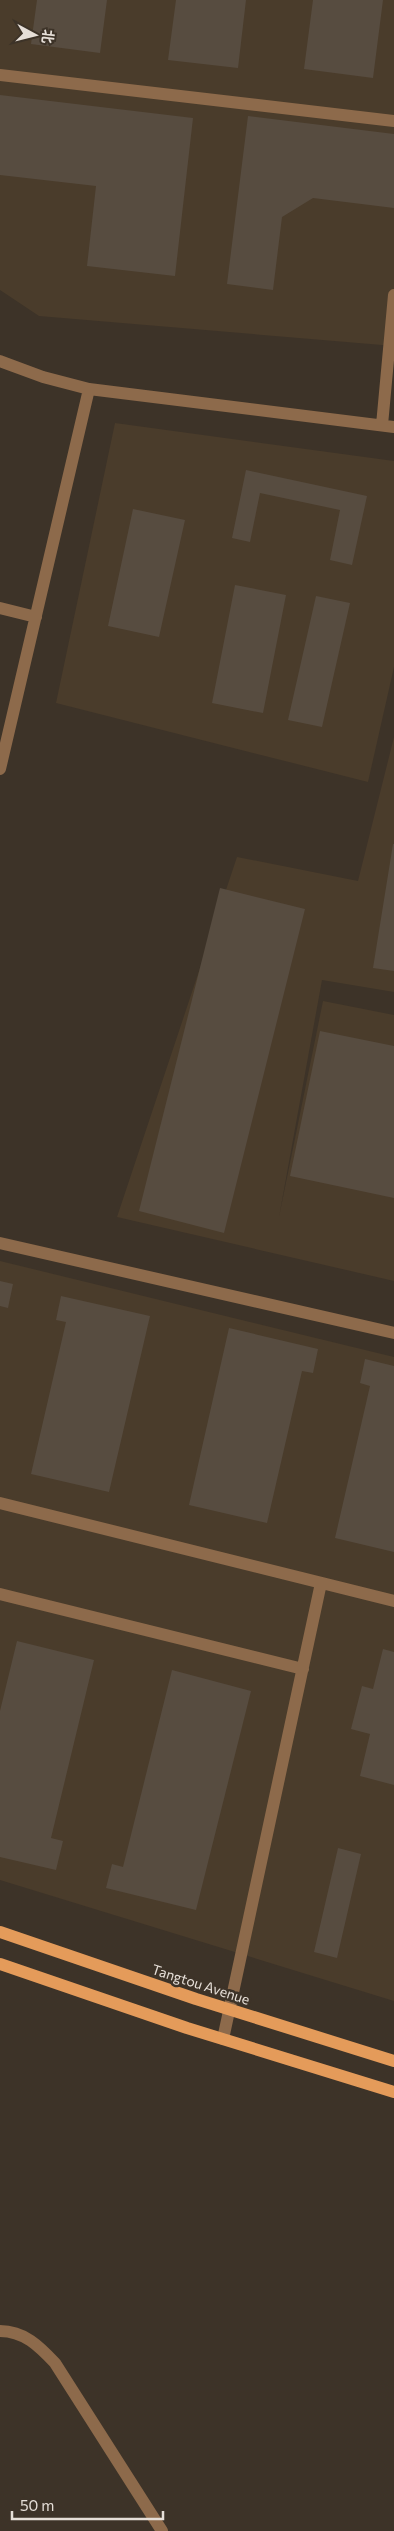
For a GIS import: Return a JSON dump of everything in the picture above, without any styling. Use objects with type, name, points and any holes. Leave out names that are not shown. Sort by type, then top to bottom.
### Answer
[{"type":"main road","name":"Tangtou Avenue","points":[[0,1932],[229,2010],[394,2061]]},
{"type":"main road","points":[[0,1964],[223,2039],[394,2092]]},
{"type":"street","points":[[0,75],[394,121]]},
{"type":"street","points":[[0,361],[43,377],[88,389],[388,426],[394,295]]},
{"type":"street","points":[[0,769],[88,389]]},
{"type":"street","points":[[0,608],[36,617]]},
{"type":"street","points":[[0,1244],[394,1333]]},
{"type":"street","points":[[0,1503],[394,1601]]},
{"type":"street","points":[[223,2039],[321,1583]]},
{"type":"street","points":[[0,1594],[303,1669]]},
{"type":"street","points":[[0,2331],[10,2331],[36,2342],[54,2363],[162,2531]]},
{"type":"shaded area","points":[[0,0],[394,0],[394,346],[39,316],[0,290]]},
{"type":"shaded area","points":[[115,423],[394,461],[394,667],[368,782],[56,703]]},
{"type":"shaded area","points":[[394,737],[394,992],[322,980],[279,1217],[323,1001],[394,1015],[394,1281],[117,1217],[237,857],[358,881]]},
{"type":"shaded area","points":[[0,1261],[394,1357],[394,2001],[0,1880]]},
{"type":"building","points":[[37,0],[107,0],[100,53],[31,44]]},
{"type":"building","points":[[176,0],[246,0],[238,68],[168,60]]},
{"type":"building","points":[[313,0],[383,0],[373,78],[304,69]]},
{"type":"building","points":[[0,95],[193,118],[175,276],[87,266],[96,186],[0,175]]},
{"type":"building","points":[[248,116],[394,134],[394,208],[313,198],[282,217],[273,290],[227,284]]},
{"type":"building","points":[[246,470],[367,496],[352,565],[330,560],[340,510],[260,493],[250,542],[232,538]]},
{"type":"building","points":[[133,509],[185,520],[159,637],[108,626]]},
{"type":"building","points":[[235,585],[286,595],[263,713],[212,703]]},
{"type":"building","points":[[316,596],[350,603],[322,727],[288,720]]},
{"type":"building","points":[[394,844],[394,971],[373,968]]},
{"type":"building","points":[[220,888],[305,909],[224,1233],[139,1211]]},
{"type":"building","points":[[320,1031],[394,1046],[394,1198],[290,1176]]},
{"type":"building","points":[[0,1281],[13,1284],[8,1308],[0,1306]]},
{"type":"building","points":[[61,1296],[150,1316],[109,1492],[31,1474],[66,1322],[56,1320]]},
{"type":"building","points":[[229,1328],[318,1349],[313,1373],[302,1371],[267,1523],[189,1505]]},
{"type":"building","points":[[365,1359],[394,1366],[394,1552],[335,1538],[370,1386],[360,1383]]},
{"type":"building","points":[[17,1641],[94,1660],[51,1838],[63,1841],[56,1870],[0,1857],[0,1711]]},
{"type":"building","points":[[383,1649],[394,1652],[394,1785],[360,1776],[370,1734],[351,1729],[362,1686],[373,1689]]},
{"type":"building","points":[[172,1670],[251,1691],[196,1910],[106,1888],[112,1864],[123,1867]]},
{"type":"building","points":[[338,1848],[361,1854],[337,1958],[314,1952]]}]
